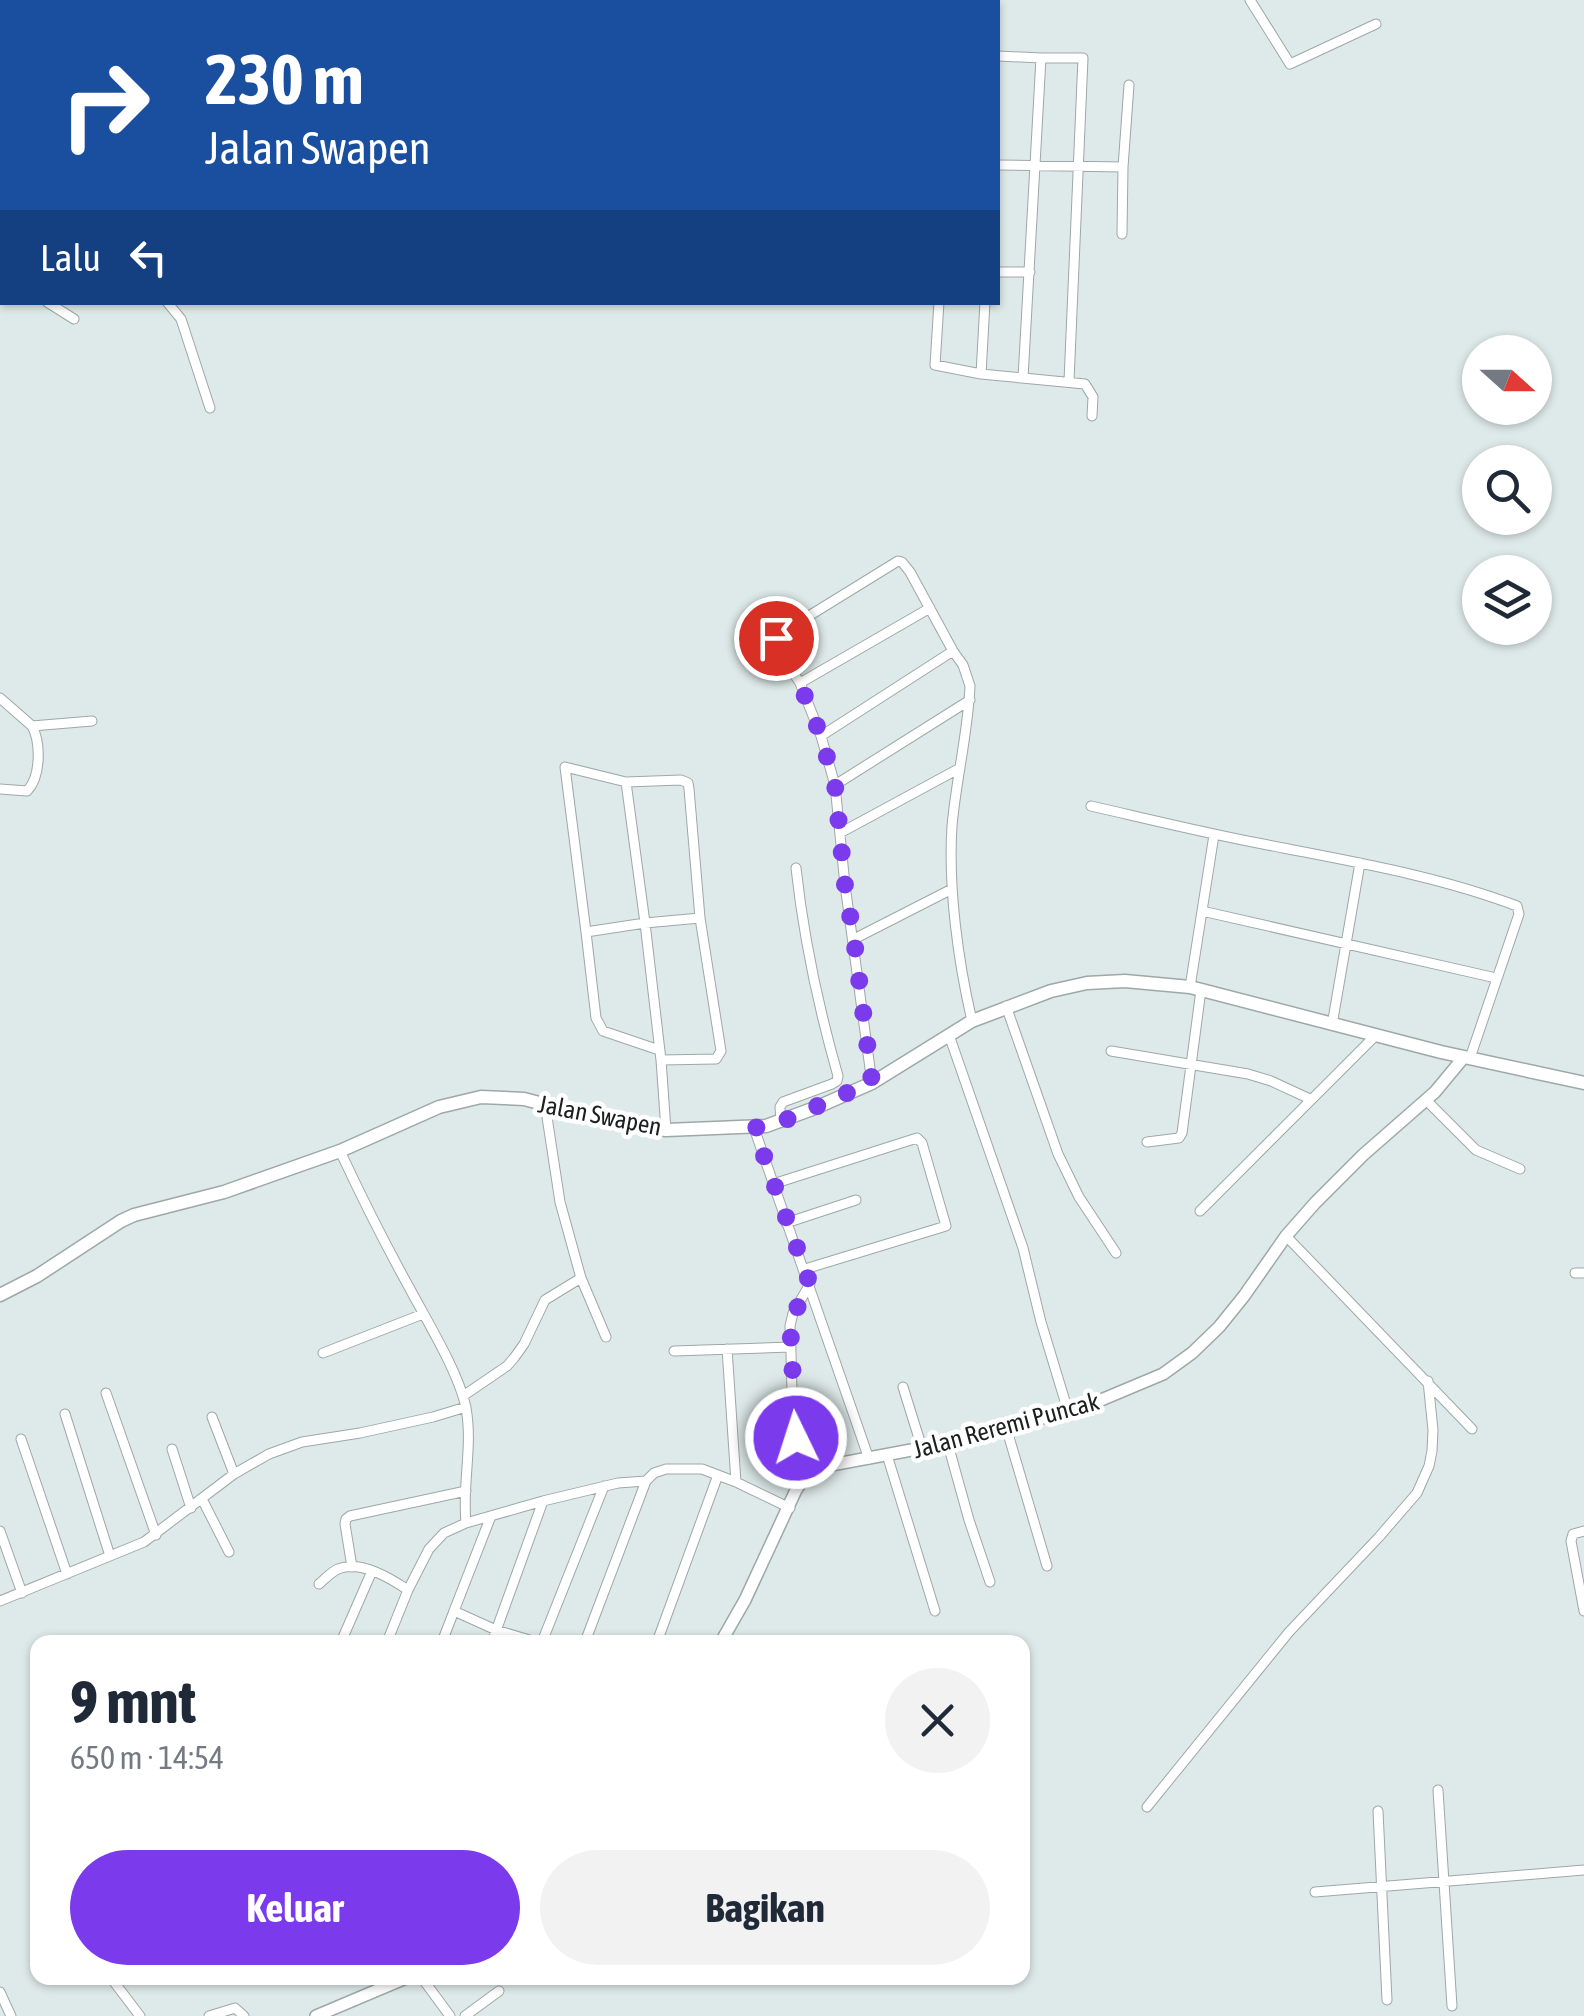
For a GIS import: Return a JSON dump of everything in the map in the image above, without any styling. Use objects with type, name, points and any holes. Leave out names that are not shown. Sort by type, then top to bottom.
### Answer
[{"type":"main road","name":"Jalan Swapen","points":[[0,1295],[37,1276],[121,1221],[224,1192],[340,1151],[439,1107],[481,1097],[504,1097],[666,1130],[754,1128],[781,1122],[872,1082],[972,1021],[1006,1006],[1087,983],[1125,981],[1195,989],[1441,1052]]},
{"type":"main road","points":[[1441,1052],[1584,1082]]},
{"type":"street","points":[[1250,0],[1290,64],[1376,24]]},
{"type":"street","points":[[1000,56],[1083,58],[1068,381]]},
{"type":"street","points":[[1023,378],[1041,58]]},
{"type":"street","points":[[1122,234],[1129,85]]},
{"type":"street","points":[[1000,165],[1123,167]]},
{"type":"street","points":[[1000,272],[1030,272]]},
{"type":"street","points":[[51,305],[74,318]]},
{"type":"street","points":[[169,305],[181,319],[210,408]]},
{"type":"street","points":[[938,305],[935,365],[980,374],[1085,384],[1092,396],[1092,416]]},
{"type":"street","points":[[980,374],[985,305]]},
{"type":"street","points":[[872,1082],[835,785],[800,684],[777,644],[778,635],[893,563],[906,566],[968,675],[970,700],[952,822],[952,889],[972,1021]]},
{"type":"street","points":[[800,684],[930,608]]},
{"type":"street","points":[[821,736],[953,651]]},
{"type":"street","points":[[0,698],[32,726],[38,762],[33,786],[28,791],[0,789]]},
{"type":"street","points":[[835,785],[970,700]]},
{"type":"street","points":[[32,726],[92,721]]},
{"type":"street","points":[[564,767],[626,782],[674,780],[688,784],[700,918],[721,1055],[716,1059],[660,1055],[599,1028],[564,767]]},
{"type":"street","points":[[840,833],[960,768]]},
{"type":"street","points":[[626,782],[666,1130]]},
{"type":"street","points":[[1091,806],[1360,863],[1517,906],[1518,914],[1467,1058]]},
{"type":"street","points":[[1147,1142],[1181,1136],[1191,1064],[1202,911],[1214,834]]},
{"type":"street","points":[[1332,1025],[1360,863]]},
{"type":"street","points":[[781,1122],[783,1102],[838,1080],[811,975],[796,868]]},
{"type":"street","points":[[854,939],[952,889]]},
{"type":"street","points":[[1202,911],[1496,978]]},
{"type":"street","points":[[586,932],[700,918]]},
{"type":"street","points":[[1006,1006],[1058,1154],[1079,1197],[1116,1253]]},
{"type":"street","points":[[948,1036],[1023,1248],[1068,1411]]},
{"type":"street","points":[[1200,1211],[1375,1036]]},
{"type":"street","points":[[1111,1051],[1271,1080],[1310,1100]]},
{"type":"street","points":[[1441,1052],[1445,1080]]},
{"type":"street","name":"Jalan Reremi Puncak","points":[[808,1474],[826,1466],[922,1448],[1068,1411],[1163,1374],[1219,1327],[1315,1202],[1467,1058]]},
{"type":"street","points":[[1426,1100],[1476,1150],[1520,1169]]},
{"type":"street","points":[[544,1104],[560,1202],[581,1278],[606,1336]]},
{"type":"street","points":[[754,1128],[869,1459]]},
{"type":"street","points":[[773,1184],[917,1138],[922,1143],[946,1226],[805,1269]]},
{"type":"street","points":[[340,1151],[464,1402],[470,1439],[466,1523]]},
{"type":"street","points":[[786,1223],[856,1200]]},
{"type":"street","points":[[1286,1236],[1472,1429]]},
{"type":"street","points":[[0,1601],[156,1534],[234,1474],[268,1454],[464,1402],[514,1358],[549,1296],[581,1278]]},
{"type":"street","points":[[725,1635],[796,1490],[808,1474],[796,1438],[790,1321],[810,1284]]},
{"type":"street","points":[[323,1353],[423,1314]]},
{"type":"street","points":[[674,1351],[791,1347]]},
{"type":"street","points":[[726,1349],[736,1482]]},
{"type":"street","points":[[1147,1807],[1289,1632],[1417,1493],[1432,1451],[1428,1381]]},
{"type":"street","points":[[903,1388],[922,1448]]},
{"type":"street","points":[[106,1392],[156,1534]]},
{"type":"street","points":[[65,1414],[110,1556]]},
{"type":"street","points":[[212,1418],[234,1474]]},
{"type":"street","points":[[1006,1427],[1047,1566]]},
{"type":"street","points":[[21,1440],[66,1574]]},
{"type":"street","points":[[947,1441],[990,1582]]},
{"type":"street","points":[[172,1449],[191,1508]]},
{"type":"street","points":[[886,1455],[935,1611]]},
{"type":"street","points":[[588,1635],[646,1481],[659,1470],[694,1468],[736,1482],[790,1508]]},
{"type":"street","points":[[660,1635],[718,1475]]},
{"type":"street","points":[[391,1635],[408,1590],[444,1532],[543,1501],[604,1486],[646,1481]]},
{"type":"street","points":[[542,1635],[604,1486]]},
{"type":"street","points":[[352,1567],[346,1524],[350,1516],[466,1490]]},
{"type":"street","points":[[202,1500],[229,1552]]},
{"type":"street","points":[[494,1635],[543,1501]]},
{"type":"street","points":[[445,1635],[491,1516]]},
{"type":"street","points":[[1584,1531],[1572,1534],[1570,1542],[1584,1611]]},
{"type":"street","points":[[0,1532],[22,1592]]},
{"type":"street","points":[[318,1584],[334,1571],[352,1567],[372,1571],[408,1590]]},
{"type":"street","points":[[344,1635],[372,1571]]},
{"type":"street","points":[[454,1611],[514,1635]]},
{"type":"street","points":[[1438,1790],[1452,2006]]},
{"type":"street","points":[[1378,1811],[1387,2000]]},
{"type":"street","points":[[1315,1892],[1584,1870]]},
{"type":"street","points":[[116,1985],[140,2016]]},
{"type":"street","points":[[316,2016],[389,1985]]},
{"type":"street","points":[[427,1985],[450,2016]]},
{"type":"street","points":[[465,2016],[500,1991]]},
{"type":"street","points":[[0,1992],[11,2016]]},
{"type":"street","points":[[209,2016],[235,2008],[244,2016]]},
{"type":"route","points":[[776,638],[821,736],[835,785],[872,1082],[781,1122],[754,1128],[810,1284],[790,1321],[796,1438]]}]
